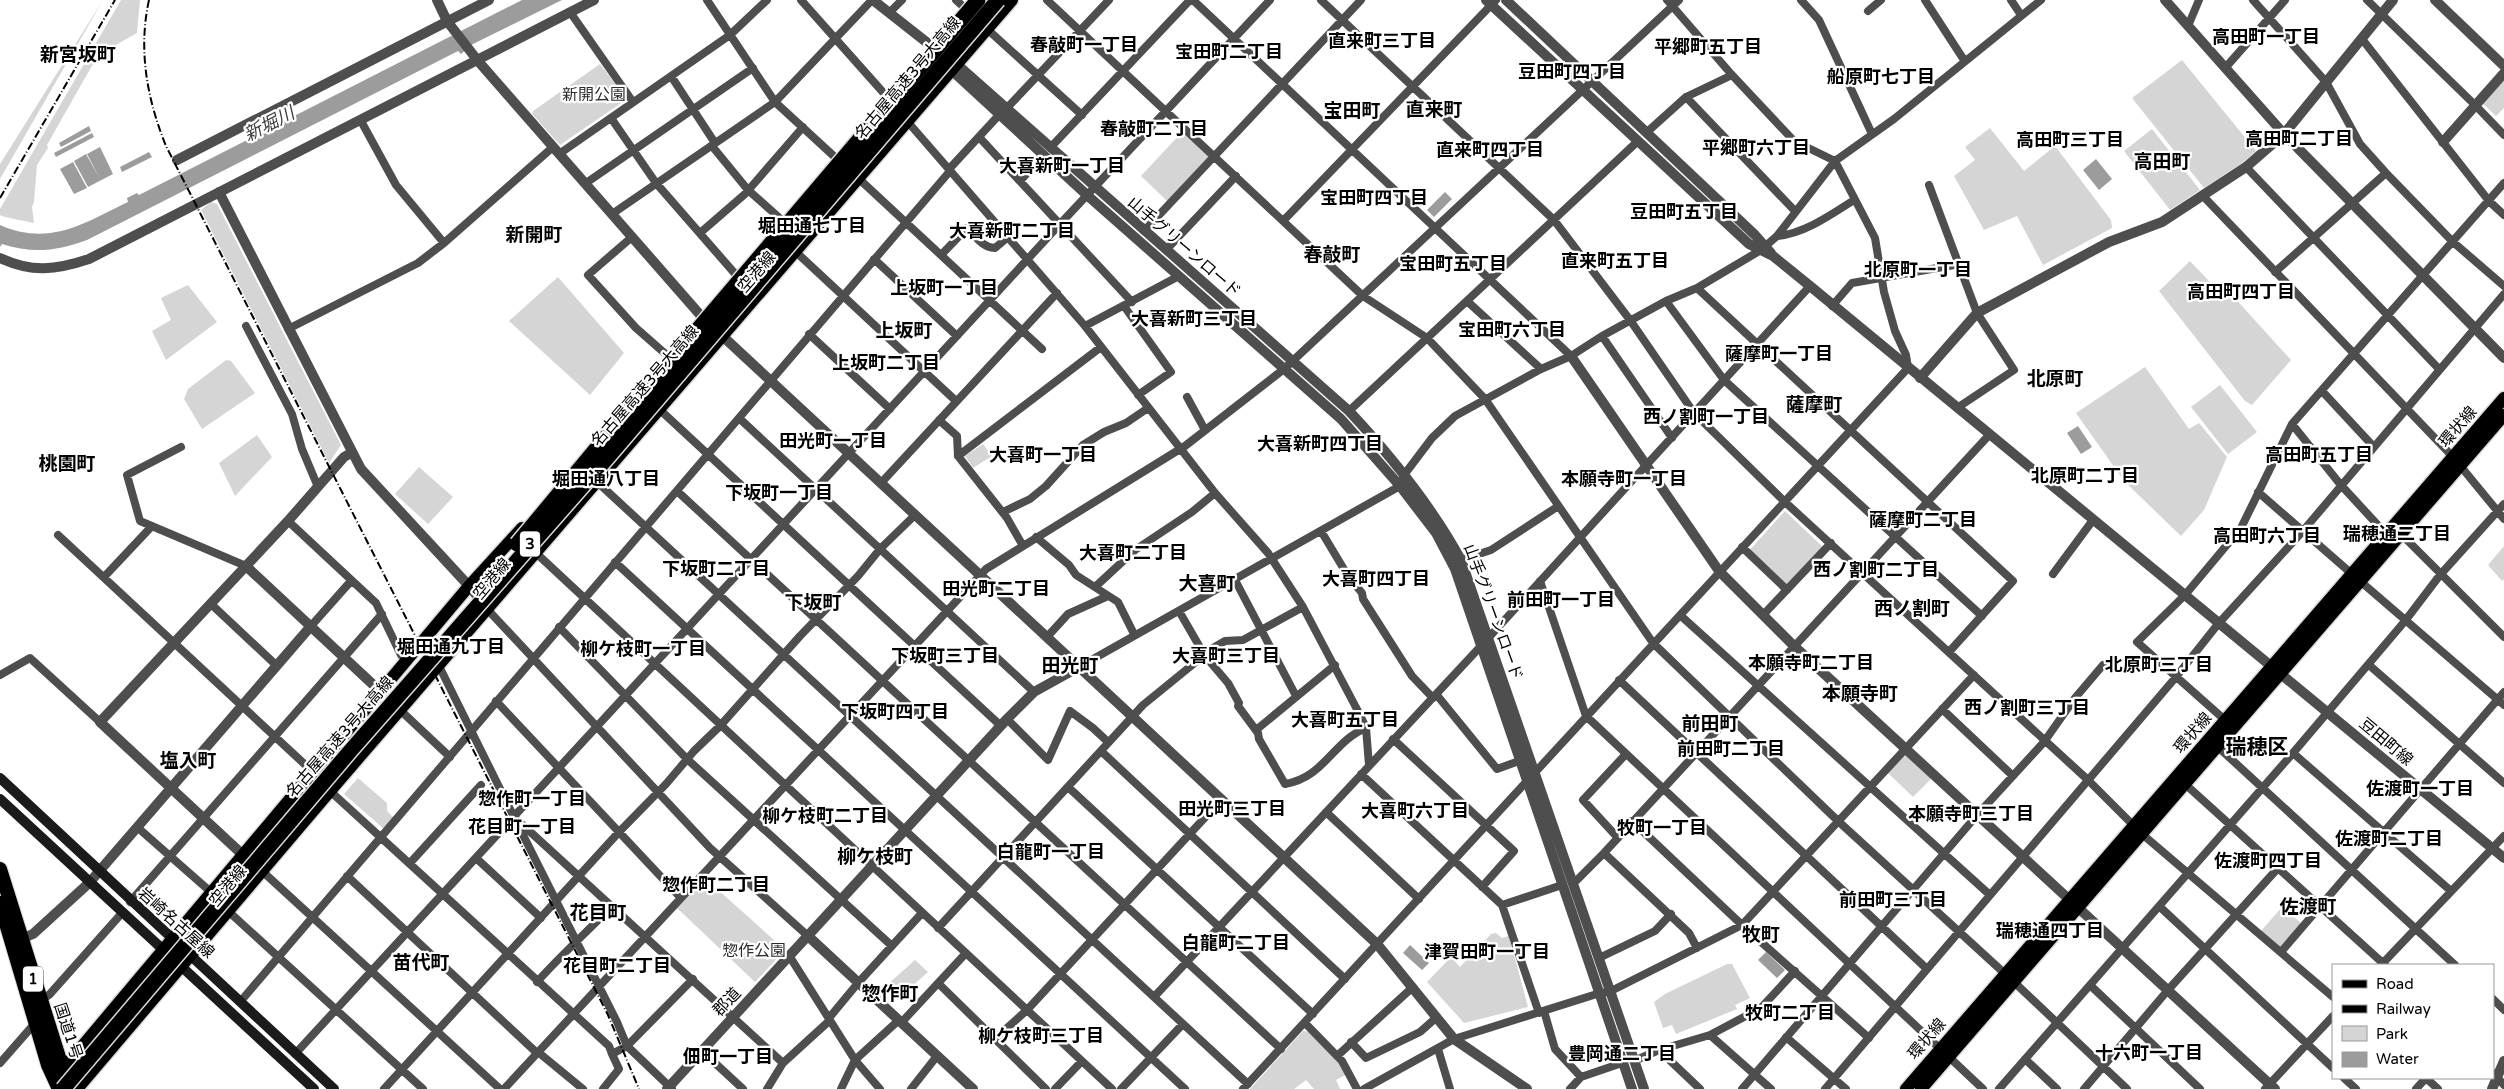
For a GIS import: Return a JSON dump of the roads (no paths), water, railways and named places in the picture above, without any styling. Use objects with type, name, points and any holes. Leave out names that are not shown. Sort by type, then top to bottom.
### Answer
[{"type":"highway","name":"名古屋高速3号大高線","points":[[57,1085],[613,451],[998,0]]},
{"type":"highway","name":"名古屋高速3号大高線","points":[[57,1085],[499,566],[602,441],[973,3]]},
{"type":"highway","points":[[668,376],[821,198],[848,168],[864,158]]},
{"type":"highway","name":"国道1号","points":[[0,870],[40,1002],[57,1085]]},
{"type":"highway","name":"国道1号","points":[[0,903],[48,1065],[57,1085]]},
{"type":"main road","name":"空港線","points":[[77,1089],[330,791],[1012,0]]},
{"type":"main road","name":"空港線","points":[[57,1085],[162,950],[244,856],[469,586],[669,357],[837,159],[973,3]]},
{"type":"main road","name":"環状線","points":[[2138,830],[2186,784],[2218,747],[2276,670],[2356,577],[2400,534],[2504,398]]},
{"type":"main road","name":"環状線","points":[[2356,577],[2386,534],[2504,415]]},
{"type":"main road","name":"環状線","points":[[1906,1089],[1944,1053],[2138,830],[2225,720],[2276,670]]},
{"type":"main road","name":"岩崎名古屋線","points":[[0,778],[130,902],[334,1089]]},
{"type":"main road","name":"岩崎名古屋線","points":[[0,799],[314,1089]]},
{"type":"main road","name":"環状線","points":[[1921,1089],[1944,1053]]},
{"type":"street","points":[[437,0],[450,24],[478,61],[702,317],[1377,944],[1454,1039],[1527,1089]]},
{"type":"street","points":[[177,160],[450,24],[489,0]]},
{"type":"street","points":[[0,258],[17,266],[40,268],[74,263],[89,258],[361,121],[594,0]]},
{"type":"street","points":[[707,0],[775,102],[837,159]]},
{"type":"street","points":[[288,329],[418,263],[556,150],[611,118],[671,76],[730,34],[767,0]]},
{"type":"street","points":[[801,0],[889,99]]},
{"type":"street","points":[[612,214],[775,102],[873,0]]},
{"type":"street","name":"山手グリーンロード","points":[[873,0],[933,48],[1091,192],[1179,276],[1287,365],[1349,411],[1380,444],[1436,517],[1461,560],[1488,636],[1531,778],[1604,993],[1622,1063],[1632,1089]]},
{"type":"street","points":[[889,13],[902,0]]},
{"type":"street","points":[[956,0],[973,3]]},
{"type":"street","points":[[1047,0],[1363,296],[1427,338],[1485,400],[1653,643],[1838,821],[2010,978],[2127,1089]]},
{"type":"street","points":[[240,1002],[842,295],[950,171],[951,167],[1108,0]]},
{"type":"street","points":[[1020,181],[1192,0],[1571,356],[1719,571],[1794,646],[2168,990],[2270,1087],[2332,1017]]},
{"type":"street","points":[[295,1054],[596,727],[688,630],[1060,224],[1270,0]]},
{"type":"street","points":[[1321,0],[1554,220],[1630,320],[1694,413],[1785,502],[1974,675],[2044,742],[2088,780],[2138,830],[2332,996]]},
{"type":"street","points":[[1144,231],[1361,0]]},
{"type":"street","points":[[1506,0],[1646,132],[1764,248]]},
{"type":"street","points":[[504,1089],[979,575],[1036,537],[1180,448],[1287,365],[1593,82],[1670,3],[1679,0]]},
{"type":"street","points":[[1801,0],[1819,20],[1872,134]]},
{"type":"street","points":[[1868,11],[1881,0]]},
{"type":"street","points":[[1925,0],[1964,60]]},
{"type":"street","points":[[2011,0],[2021,15]]},
{"type":"street","points":[[1079,667],[1134,634],[1235,580],[1400,486],[1404,475],[1432,438],[1455,416],[1541,369],[1571,356],[1630,320],[1696,288],[1764,248],[1777,236],[1794,210],[1835,161],[1894,119],[1964,60],[2041,0]]},
{"type":"street","points":[[2165,0],[2284,134],[2504,358]]},
{"type":"street","points":[[2188,26],[2199,0]]},
{"type":"street","points":[[2254,0],[2326,82],[2360,144],[2453,242],[2504,286]]},
{"type":"street","points":[[2226,67],[2268,17],[2286,0]]},
{"type":"street","points":[[2367,0],[2475,105],[2504,136]]},
{"type":"street","points":[[1920,378],[1977,313],[2109,242],[2162,222],[2246,167],[2284,134],[2393,0]]},
{"type":"street","points":[[2435,0],[2504,66]]},
{"type":"street","points":[[1283,221],[1413,87],[1491,2],[1583,91],[1749,244],[1764,248]]},
{"type":"street","points":[[576,463],[848,716],[1004,857],[1183,1024],[1245,1086],[1908,368],[1906,355],[1895,330],[1882,278],[1875,238],[1835,161],[1794,141],[1732,75],[1670,3]]},
{"type":"street","points":[[570,12],[633,102]]},
{"type":"street","points":[[987,29],[1082,115]]},
{"type":"street","points":[[2362,38],[2489,201],[2504,215]]},
{"type":"street","points":[[586,184],[632,150],[752,68]]},
{"type":"street","points":[[2443,142],[2504,73]]},
{"type":"street","points":[[1646,132],[1686,97],[1732,75]]},
{"type":"street","points":[[671,76],[713,144],[748,190],[784,222]]},
{"type":"street","points":[[1686,97],[1794,210]]},
{"type":"street","points":[[611,118],[656,183],[737,276]]},
{"type":"street","points":[[361,121],[396,185],[444,243]]},
{"type":"street","points":[[907,121],[1085,326],[1215,493],[1271,558],[1303,607],[1335,665],[1366,728],[1368,765]]},
{"type":"street","points":[[700,233],[748,190],[803,127]]},
{"type":"street","points":[[979,137],[1132,302]]},
{"type":"street","points":[[1349,411],[1638,142]]},
{"type":"street","points":[[2246,167],[2439,369]]},
{"type":"street","points":[[2275,272],[2386,173]]},
{"type":"street","points":[[1166,250],[1236,176]]},
{"type":"street","points":[[858,178],[1042,349]]},
{"type":"street","points":[[2225,720],[2137,642],[2184,595],[2241,528],[2292,424],[2352,353],[2423,276],[2504,183]]},
{"type":"street","points":[[1929,185],[1977,313],[2014,370],[1957,408]]},
{"type":"street","points":[[219,192],[351,453],[370,481],[469,586],[488,610],[596,727],[719,856],[973,1089]]},
{"type":"street","name":"山手グリーンロード","points":[[1091,192],[1144,231],[1166,250],[1341,418],[1400,486],[1436,533],[1455,569],[1520,761],[1531,778]]},
{"type":"street","points":[[2203,196],[2457,461],[2504,518]]},
{"type":"street","points":[[1777,236],[1812,224],[1854,200]]},
{"type":"street","points":[[941,255],[967,228],[982,244],[990,247],[995,248],[1008,237]]},
{"type":"street","points":[[632,237],[588,275],[636,328],[669,357]]},
{"type":"street","name":"豆田町線","points":[[1764,248],[1832,306],[2504,858]]},
{"type":"street","points":[[796,252],[956,401]]},
{"type":"street","points":[[874,259],[957,336]]},
{"type":"street","points":[[1832,306],[1852,283],[1960,264]]},
{"type":"street","points":[[1085,326],[1179,276]]},
{"type":"street","points":[[1154,997],[1186,960],[1284,858],[1368,765],[1480,647],[1488,636],[1646,467],[1810,286]]},
{"type":"street","points":[[1696,288],[2013,581],[1949,652]]},
{"type":"street","points":[[881,483],[1057,293]]},
{"type":"street","points":[[1825,1089],[2176,677],[2218,624],[2302,532],[2340,484],[2504,294]]},
{"type":"street","points":[[1467,301],[1541,369]]},
{"type":"street","points":[[1666,301],[1724,380],[1982,616]]},
{"type":"street","points":[[1124,306],[1171,372],[1138,395]]},
{"type":"street","points":[[246,326],[292,414],[302,449],[318,487]]},
{"type":"street","points":[[809,334],[890,409]]},
{"type":"street","points":[[1602,336],[1672,438]]},
{"type":"street","points":[[958,456],[1101,347]]},
{"type":"street","points":[[2322,390],[2373,446]]},
{"type":"street","points":[[1187,397],[1205,430]]},
{"type":"street","points":[[1002,512],[1030,499],[1046,486],[1083,445],[1104,432],[1126,423],[1148,408]]},
{"type":"street","points":[[659,409],[914,646],[1048,760],[1070,711],[1108,742]]},
{"type":"street","points":[[739,418],[1034,692]]},
{"type":"street","points":[[939,420],[957,436],[958,456],[1002,512],[1023,546]]},
{"type":"street","points":[[2292,424],[2340,484],[2386,534]]},
{"type":"street","points":[[1502,905],[1567,884],[1604,853],[1926,501],[1990,434]]},
{"type":"street","points":[[180,447],[127,475],[140,521],[246,566],[380,692]]},
{"type":"street","points":[[100,722],[288,521],[344,457],[351,453]]},
{"type":"street","points":[[677,491],[1281,1048]]},
{"type":"street","points":[[2258,492],[2504,705]]},
{"type":"street","points":[[1095,587],[1135,550],[1186,516],[1215,493]]},
{"type":"street","points":[[1999,1089],[2091,986],[2369,665],[2440,575],[2504,504]]},
{"type":"street","points":[[1461,560],[1491,550],[1558,506]]},
{"type":"street","points":[[384,1089],[580,877],[619,832],[658,792],[687,758],[720,726],[816,619],[849,586],[880,549],[915,515]]},
{"type":"street","points":[[2053,574],[2093,520]]},
{"type":"street","points":[[288,521],[376,603],[401,654],[408,660]]},
{"type":"street","points":[[104,578],[152,526]]},
{"type":"street","points":[[1321,531],[1348,576],[1362,593],[1363,599],[1412,676],[1434,696],[1497,769],[1520,761]]},
{"type":"street","points":[[2400,534],[2504,637]]},
{"type":"street","points":[[58,535],[313,772],[330,791],[609,1046],[619,1069],[603,1089]]},
{"type":"street","points":[[1036,537],[1068,565],[1076,576],[1118,602],[1134,634]]},
{"type":"street","points":[[1763,615],[1831,544]]},
{"type":"street","points":[[1742,547],[1787,590]]},
{"type":"street","points":[[536,553],[1112,1089]]},
{"type":"street","points":[[614,562],[1185,1089]]},
{"type":"street","points":[[1235,580],[1260,632],[1296,696]]},
{"type":"street","points":[[21,939],[33,934],[89,883],[276,665],[351,581]]},
{"type":"street","points":[[1540,581],[1586,716],[1772,893],[1896,1006],[1983,1089]]},
{"type":"street","points":[[1047,637],[1068,614],[1108,596]]},
{"type":"street","points":[[211,604],[276,665]]},
{"type":"street","points":[[938,928],[1108,742],[1170,681],[1185,672],[1213,648],[1225,641],[1243,640],[1303,607]]},
{"type":"street","points":[[1179,611],[1204,656],[1228,683],[1239,703],[1238,706],[1256,730],[1286,784],[1304,780],[1335,753],[1352,733],[1366,728]]},
{"type":"street","points":[[130,902],[382,614]]},
{"type":"street","points":[[1680,615],[1990,896]]},
{"type":"street","points":[[559,627],[687,758],[892,946]]},
{"type":"street","points":[[0,675],[30,658],[244,856]]},
{"type":"street","points":[[1256,730],[1335,665]]},
{"type":"street","points":[[1742,1089],[1978,814],[2044,742],[2075,698],[2102,665]]},
{"type":"street","points":[[2369,665],[2504,784]]},
{"type":"street","points":[[439,666],[470,732],[600,986],[627,1046],[670,1088]]},
{"type":"street","name":"郡道","points":[[670,1088],[733,1017],[1034,692],[1079,667]]},
{"type":"street","points":[[1364,1089],[1454,1039],[1604,993],[1742,925],[1974,675]]},
{"type":"street","points":[[1619,680],[1927,969]]},
{"type":"street","points":[[2281,952],[2504,692]]},
{"type":"street","points":[[496,701],[680,897]]},
{"type":"street","points":[[1942,709],[2013,776]]},
{"type":"street","points":[[400,710],[450,757]]},
{"type":"street","points":[[1393,739],[1514,851],[1482,887]]},
{"type":"street","points":[[2218,747],[2454,964]]},
{"type":"street","points":[[1101,750],[1345,979]]},
{"type":"street","points":[[2293,753],[2451,891]]},
{"type":"street","points":[[1618,838],[1584,800],[1626,754]]},
{"type":"street","points":[[1361,774],[1502,905],[1556,1049],[1581,1077]]},
{"type":"street","points":[[2186,784],[2382,964]]},
{"type":"street","points":[[410,863],[481,785]]},
{"type":"street","points":[[1068,787],[1313,1014]]},
{"type":"street","points":[[996,1038],[1027,1010],[1189,833],[1222,800]]},
{"type":"street","points":[[1326,812],[1419,899]]},
{"type":"street","points":[[514,817],[783,1063]]},
{"type":"street","points":[[1632,821],[1742,925],[1869,1038]]},
{"type":"street","points":[[137,827],[212,893]]},
{"type":"street","points":[[2384,964],[2504,836]]},
{"type":"street","points":[[1604,853],[1671,914],[1689,933],[1697,948]]},
{"type":"street","points":[[476,858],[541,918]]},
{"type":"street","points":[[2084,1089],[2168,990],[2278,868]]},
{"type":"street","points":[[262,871],[313,916],[435,1032],[451,1046],[453,1045],[500,1089]]},
{"type":"street","points":[[347,876],[538,1053],[583,1089]]},
{"type":"street","name":"山手グリーンロード","points":[[1567,884],[1599,958],[1604,993],[1634,1061],[1644,1089]]},
{"type":"street","points":[[538,982],[566,950],[578,943],[612,906]]},
{"type":"street","points":[[2159,906],[2332,1067]]},
{"type":"street","points":[[228,911],[422,1089]]},
{"type":"street","points":[[40,1002],[49,995],[122,913]]},
{"type":"street","points":[[767,1089],[783,1063],[828,1022],[829,1018],[858,983],[922,913]]},
{"type":"street","points":[[1599,958],[1655,931],[1671,914]]},
{"type":"street","points":[[841,1089],[855,1060],[900,1022],[966,953]]},
{"type":"street","points":[[790,957],[855,1060],[880,1089]]},
{"type":"street","points":[[1634,1061],[1659,1050],[1710,1035],[1761,1008],[1795,971]]},
{"type":"street","points":[[612,1054],[627,1046],[693,979]]},
{"type":"street","points":[[938,983],[1046,1089]]},
{"type":"street","points":[[2091,986],[2200,1089]]},
{"type":"street","points":[[1337,1056],[1412,987]]},
{"type":"street","points":[[2494,1003],[2504,1010]]},
{"type":"street","points":[[1351,1042],[1366,1058],[1420,1032],[1437,1017]]},
{"type":"street","points":[[0,1063],[36,1022]]},
{"type":"street","points":[[1305,1023],[1337,1056],[1357,1089]]},
{"type":"street","points":[[1121,1089],[1183,1024]]},
{"type":"street","points":[[1710,1035],[1770,1089]]},
{"type":"street","points":[[1786,1037],[1846,1089]]},
{"type":"street","points":[[1438,1049],[1450,1089]]},
{"type":"street","points":[[1659,1050],[1700,1089]]},
{"type":"street","points":[[702,1051],[743,1089]]},
{"type":"street","points":[[911,1089],[937,1056]]},
{"type":"street","points":[[2025,1059],[2057,1089]]},
{"type":"street","points":[[1056,1089],[1082,1061]]},
{"type":"street","points":[[2492,1089],[2495,1075],[2504,1062]]},
{"type":"street","points":[[1570,1089],[1581,1077],[1622,1063]]},
{"type":"street","points":[[2495,1075],[2504,1085]]},
{"type":"street","points":[[2345,1079],[2356,1089]]},
{"type":"street","points":[[2416,1089],[2425,1079]]},
{"type":"street","points":[[2427,1079],[2438,1089]]},
{"type":"water","name":"新堀川","points":[[522,0],[562,0],[471,45],[461,54],[458,51],[87,240],[65,247],[45,250],[24,249],[2,244],[0,247],[0,225],[35,234],[51,233],[66,230],[96,218],[128,202],[127,198],[137,193],[139,195]]},
{"type":"water","points":[[89,126],[91,131],[61,147],[59,143]]},
{"type":"water","points":[[92,133],[94,137],[56,157],[54,153]]},
{"type":"water","points":[[100,147],[113,174],[88,187],[74,161],[86,154],[100,179],[87,154]]},
{"type":"water","points":[[149,152],[152,157],[122,172],[120,167]]},
{"type":"water","points":[[2096,159],[2112,179],[2099,190],[2083,170]]},
{"type":"water","points":[[73,162],[87,188],[74,194],[60,169]]},
{"type":"water","points":[[1445,192],[1452,199],[1434,217],[1427,210]]},
{"type":"water","points":[[2078,426],[2092,447],[2081,454],[2067,433]]},
{"type":"water","points":[[1410,945],[1429,963],[1422,970],[1403,953]]},
{"type":"water","points":[[1766,952],[1785,970],[1777,978],[1758,960]]},
{"type":"railway","points":[[0,198],[115,0]]},
{"type":"railway","points":[[149,0],[144,37],[146,74],[149,92],[166,146],[608,1015],[639,1089]]},
{"type":"district","name":"高田町一丁目","points":[[2266,37]]},
{"type":"district","name":"直来町三丁目","points":[[1382,41]]},
{"type":"district","name":"春敲町一丁目","points":[[1084,45]]},
{"type":"district","name":"平郷町五丁目","points":[[1708,47]]},
{"type":"district","name":"宝田町二丁目","points":[[1229,52]]},
{"type":"district","name":"新宮坂町","points":[[78,55]]},
{"type":"district","name":"豆田町四丁目","points":[[1572,72]]},
{"type":"district","name":"船原町七丁目","points":[[1881,77]]},
{"type":"district","name":"直来町","points":[[1434,110]]},
{"type":"district","name":"宝田町","points":[[1352,111]]},
{"type":"district","name":"春敲町二丁目","points":[[1154,129]]},
{"type":"district","name":"高田町二丁目","points":[[2299,139]]},
{"type":"district","name":"高田町三丁目","points":[[2070,140]]},
{"type":"district","name":"平郷町六丁目","points":[[1756,148]]},
{"type":"district","name":"直来町四丁目","points":[[1490,150]]},
{"type":"district","name":"高田町","points":[[2162,162]]},
{"type":"district","name":"大喜新町一丁目","points":[[1062,166]]},
{"type":"district","name":"宝田町四丁目","points":[[1374,198]]},
{"type":"district","name":"豆田町五丁目","points":[[1684,212]]},
{"type":"district","name":"堀田通七丁目","points":[[812,226]]},
{"type":"district","name":"大喜新町二丁目","points":[[1012,231]]},
{"type":"district","name":"新開町","points":[[534,235]]},
{"type":"district","name":"春敲町","points":[[1332,255]]},
{"type":"district","name":"直来町五丁目","points":[[1615,261]]},
{"type":"district","name":"宝田町五丁目","points":[[1453,264]]},
{"type":"district","name":"北原町一丁目","points":[[1918,270]]},
{"type":"district","name":"上坂町一丁目","points":[[944,288]]},
{"type":"district","name":"高田町四丁目","points":[[2241,292]]},
{"type":"district","name":"大喜新町三丁目","points":[[1194,319]]},
{"type":"district","name":"宝田町六丁目","points":[[1512,330]]},
{"type":"district","name":"上坂町","points":[[904,331]]},
{"type":"district","name":"薩摩町一丁目","points":[[1779,354]]},
{"type":"district","name":"上坂町二丁目","points":[[886,363]]},
{"type":"district","name":"北原町","points":[[2055,379]]},
{"type":"district","name":"薩摩町","points":[[1814,405]]},
{"type":"district","name":"西ノ割町一丁目","points":[[1706,417]]},
{"type":"district","name":"田光町一丁目","points":[[833,441]]},
{"type":"district","name":"大喜新町四丁目","points":[[1320,444]]},
{"type":"district","name":"大喜町一丁目","points":[[1043,455]]},
{"type":"district","name":"高田町五丁目","points":[[2319,455]]},
{"type":"district","name":"桃園町","points":[[67,464]]},
{"type":"district","name":"北原町二丁目","points":[[2085,476]]},
{"type":"district","name":"堀田通八丁目","points":[[606,479]]},
{"type":"district","name":"本願寺町一丁目","points":[[1624,479]]},
{"type":"district","name":"下坂町一丁目","points":[[779,493]]},
{"type":"district","name":"薩摩町二丁目","points":[[1923,520]]},
{"type":"district","name":"瑞穂通二丁目","points":[[2397,534]]},
{"type":"district","name":"高田町六丁目","points":[[2267,536]]},
{"type":"district","name":"大喜町二丁目","points":[[1133,553]]},
{"type":"district","name":"下坂町二丁目","points":[[716,569]]},
{"type":"district","name":"西ノ割町二丁目","points":[[1876,570]]},
{"type":"district","name":"大喜町四丁目","points":[[1376,579]]},
{"type":"district","name":"大喜町","points":[[1207,584]]},
{"type":"district","name":"田光町二丁目","points":[[996,589]]},
{"type":"district","name":"前田町一丁目","points":[[1561,600]]},
{"type":"district","name":"下坂町","points":[[813,603]]},
{"type":"district","name":"西ノ割町","points":[[1912,609]]},
{"type":"district","name":"堀田通九丁目","points":[[451,647]]},
{"type":"district","name":"柳ケ枝町一丁目","points":[[643,649]]},
{"type":"district","name":"下坂町三丁目","points":[[945,656]]},
{"type":"district","name":"大喜町三丁目","points":[[1226,656]]},
{"type":"district","name":"本願寺町二丁目","points":[[1811,663]]},
{"type":"district","name":"北原町三丁目","points":[[2159,665]]},
{"type":"district","name":"田光町","points":[[1070,666]]},
{"type":"district","name":"本願寺町","points":[[1860,694]]},
{"type":"district","name":"西ノ割町三丁目","points":[[2027,708]]},
{"type":"district","name":"下坂町四丁目","points":[[895,712]]},
{"type":"district","name":"大喜町五丁目","points":[[1345,720]]},
{"type":"district","name":"前田町","points":[[1710,724]]},
{"type":"district","name":"瑞穂区","points":[[2257,747]]},
{"type":"district","name":"前田町二丁目","points":[[1731,749]]},
{"type":"district","name":"塩入町","points":[[188,761]]},
{"type":"district","name":"佐渡町一丁目","points":[[2420,789]]},
{"type":"district","name":"惣作町一丁目","points":[[532,799]]},
{"type":"district","name":"田光町三丁目","points":[[1232,809]]},
{"type":"district","name":"大喜町六丁目","points":[[1415,811]]},
{"type":"district","name":"本願寺町三丁目","points":[[1971,814]]},
{"type":"district","name":"柳ケ枝町二丁目","points":[[825,816]]},
{"type":"district","name":"花目町一丁目","points":[[522,827]]},
{"type":"district","name":"牧町一丁目","points":[[1662,828]]},
{"type":"district","name":"佐渡町二丁目","points":[[2389,839]]},
{"type":"district","name":"白龍町一丁目","points":[[1051,852]]},
{"type":"district","name":"柳ケ枝町","points":[[875,857]]},
{"type":"district","name":"佐渡町四丁目","points":[[2268,861]]},
{"type":"district","name":"惣作町二丁目","points":[[716,885]]},
{"type":"district","name":"前田町三丁目","points":[[1893,900]]},
{"type":"district","name":"佐渡町","points":[[2308,907]]},
{"type":"district","name":"花目町","points":[[598,913]]},
{"type":"district","name":"瑞穂通四丁目","points":[[2050,931]]},
{"type":"district","name":"牧町","points":[[1761,935]]},
{"type":"district","name":"白龍町二丁目","points":[[1236,943]]},
{"type":"district","name":"津賀田町一丁目","points":[[1487,952]]},
{"type":"district","name":"苗代町","points":[[421,963]]},
{"type":"district","name":"花目町二丁目","points":[[617,966]]},
{"type":"district","name":"惣作町","points":[[890,994]]},
{"type":"district","name":"牧町二丁目","points":[[1790,1013]]},
{"type":"district","name":"柳ケ枝町三丁目","points":[[1041,1036]]},
{"type":"district","name":"十六町一丁目","points":[[2149,1053]]},
{"type":"district","name":"豊岡通二丁目","points":[[1622,1054]]},
{"type":"district","name":"佃町一丁目","points":[[728,1057]]},
{"type":"park label","name":"新開公園","points":[[594,95]]},
{"type":"park label","name":"惣作公園","points":[[754,951]]}]
